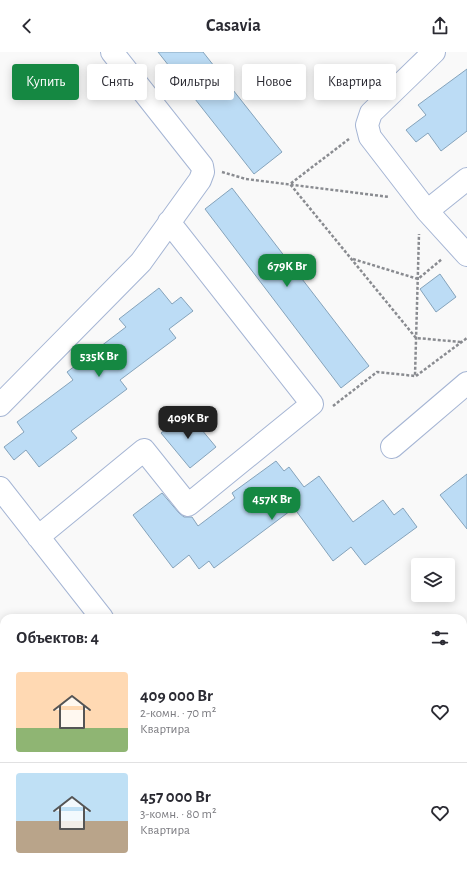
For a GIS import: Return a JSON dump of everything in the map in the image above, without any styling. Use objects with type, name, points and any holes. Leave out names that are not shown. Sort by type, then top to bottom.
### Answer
[{"type":"lane","points":[[0,405],[141,262],[200,180],[203,172],[202,166],[112,52]]},
{"type":"lane","points":[[434,52],[371,113],[367,125],[370,138],[423,206],[463,250]]},
{"type":"lane","points":[[423,206],[467,179]]},
{"type":"lane","points":[[38,537],[144,450],[188,506],[312,404],[169,222]]},
{"type":"lane","points":[[392,447],[467,384]]},
{"type":"lane","points":[[0,488],[99,614]]},
{"type":"path","points":[[290,184],[367,125]]},
{"type":"path","points":[[202,166],[246,178],[423,206]]},
{"type":"path","points":[[290,184],[416,338],[461,342]]},
{"type":"path","points":[[415,376],[419,232]]},
{"type":"path","points":[[352,259],[418,279],[463,250]]},
{"type":"path","points":[[312,404],[329,409],[377,372],[415,376],[467,338]]},
{"type":"building","points":[[158,52],[203,52],[212,64],[167,64]]},
{"type":"building","points":[[467,69],[467,131],[441,151],[428,133],[416,142],[406,130],[426,115],[418,105]]},
{"type":"building","points":[[234,91],[282,152],[254,174],[196,100],[234,100]]},
{"type":"building","points":[[232,188],[369,366],[341,388],[205,209]]},
{"type":"building","points":[[440,274],[456,297],[436,312],[420,289]]},
{"type":"building","points":[[159,288],[172,304],[181,297],[193,311],[169,329],[176,338],[120,380],[127,389],[71,431],[77,438],[39,467],[26,450],[14,460],[4,447],[24,432],[17,422],[73,380],[67,372],[126,327],[119,319]]},
{"type":"building","points":[[187,412],[216,447],[190,468],[161,433]]},
{"type":"building","points":[[276,461],[284,471],[289,467],[304,487],[319,476],[353,522],[383,500],[394,515],[403,508],[417,527],[365,565],[351,547],[333,561],[294,508],[214,568],[209,561],[199,569],[189,555],[173,568],[133,515],[162,493],[179,513],[184,517],[192,517],[198,526],[235,498],[232,493]]},
{"type":"building","points":[[467,474],[467,529],[440,495]]}]
